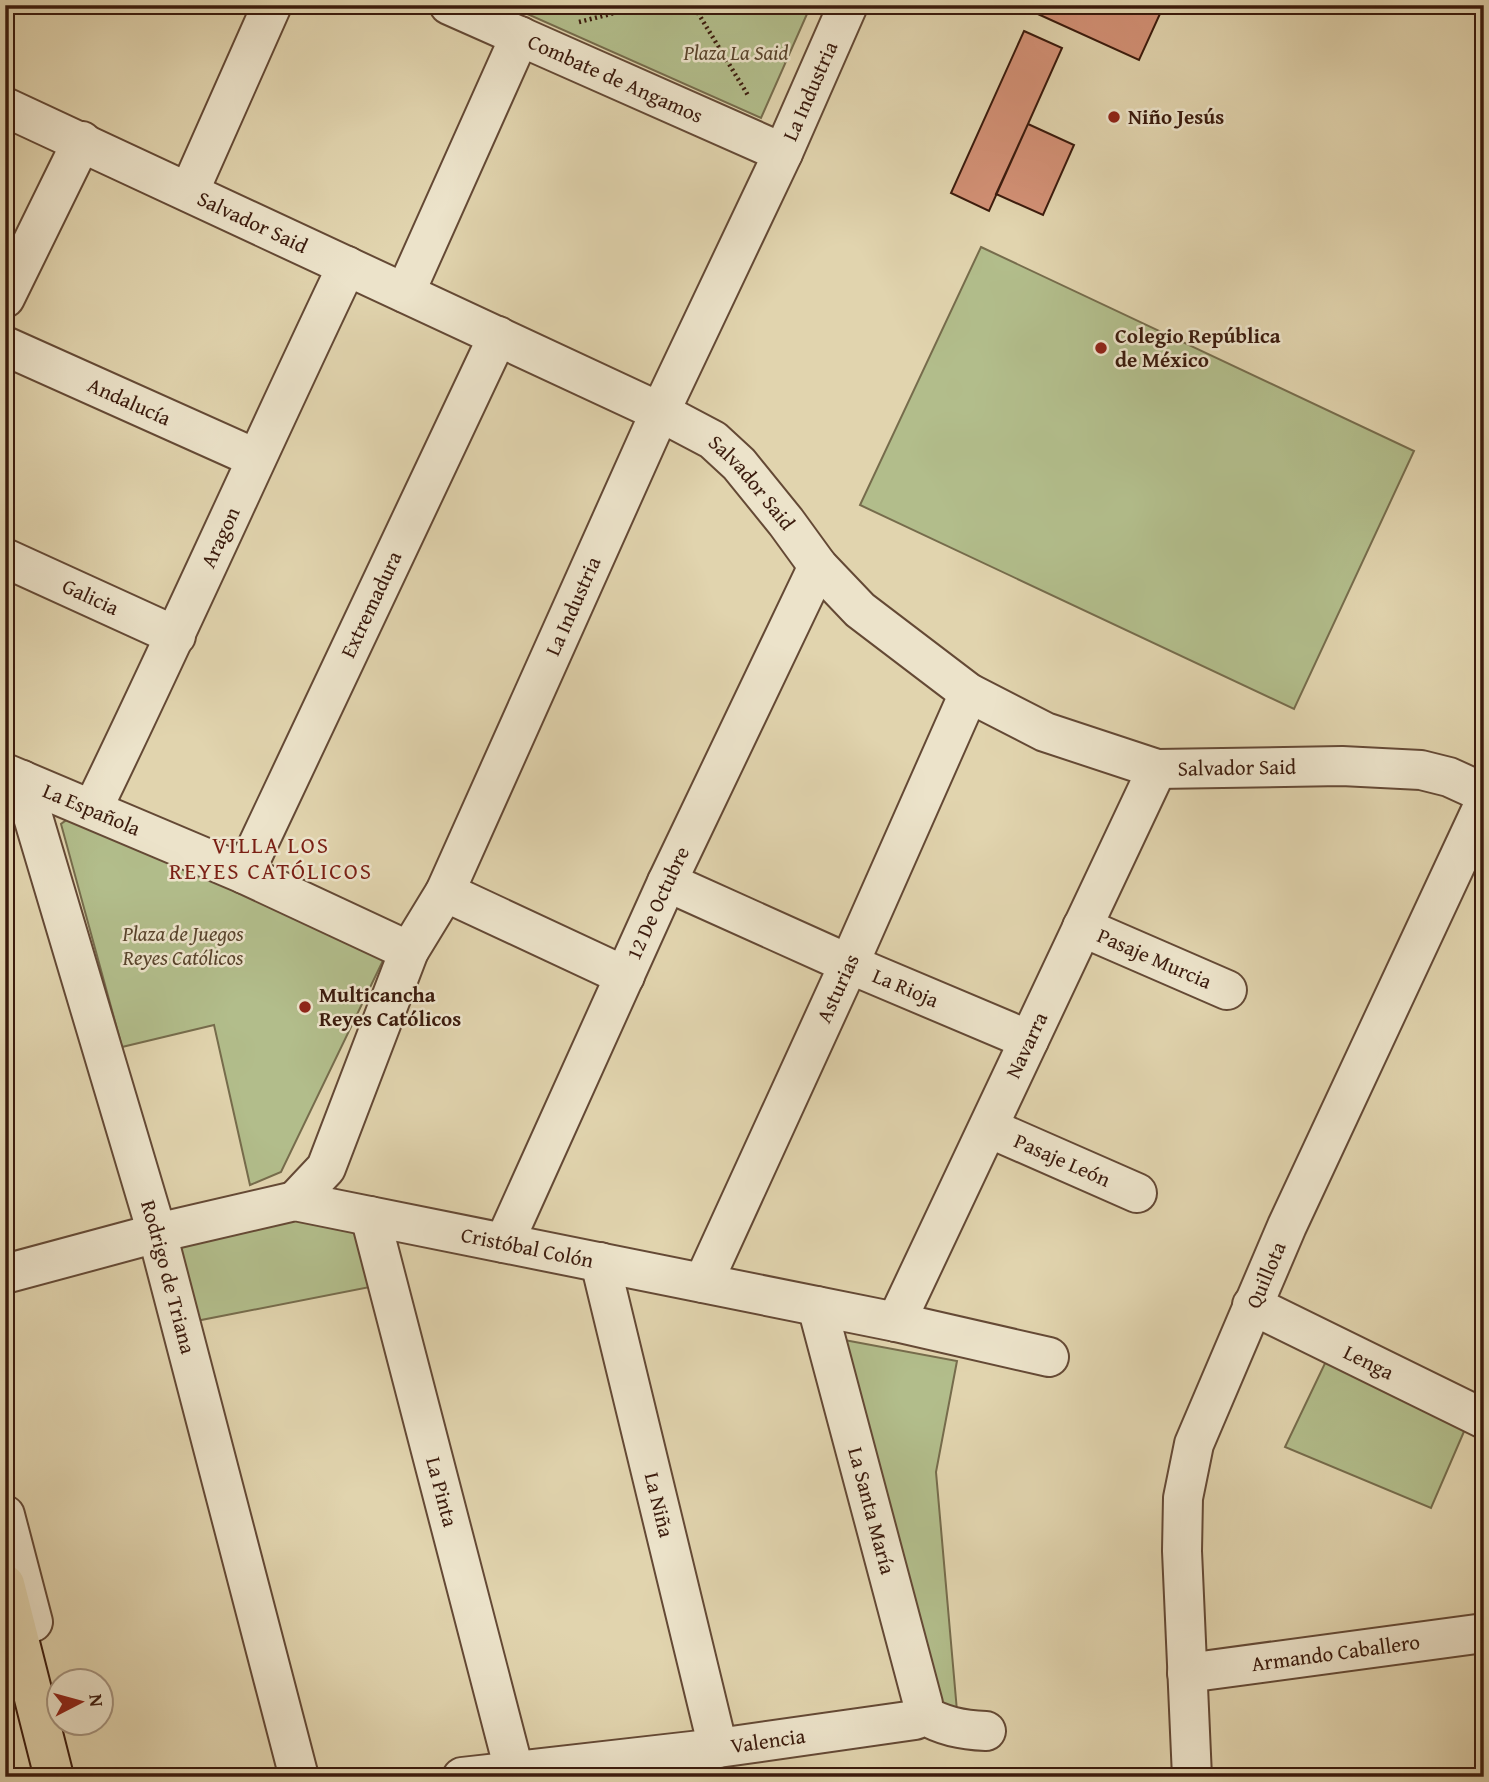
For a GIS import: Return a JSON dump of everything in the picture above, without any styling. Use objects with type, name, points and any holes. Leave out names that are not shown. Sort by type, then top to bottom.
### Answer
[{"type":"main road","points":[[5,1584],[54,1777]]},
{"type":"street","points":[[189,192],[272,5]]},
{"type":"street","name":"Combate de Angamos","points":[[449,5],[783,153]]},
{"type":"street","name":"La Industria","points":[[295,1201],[326,1168],[409,951],[445,892],[660,412],[783,153],[848,5]]},
{"type":"street","points":[[405,293],[520,36]]},
{"type":"street","name":"Salvador Said","points":[[5,107],[660,412],[713,440],[739,464],[818,566],[860,610],[968,693],[1045,732],[1157,769],[1342,766],[1422,770],[1484,793]]},
{"type":"street","points":[[5,298],[82,141]]},
{"type":"street","name":"Aragon","points":[[93,808],[176,636],[255,458],[346,266]]},
{"type":"street","name":"Extremadura","points":[[244,874],[498,337]]},
{"type":"street","name":"Andalucía","points":[[5,346],[255,458]]},
{"type":"street","name":"Galicia","points":[[5,558],[176,636]]},
{"type":"street","name":"12 De Octubre","points":[[503,1243],[667,882],[818,566]]},
{"type":"street","name":"Asturias","points":[[703,1283],[849,964],[968,693]]},
{"type":"street","name":"Navarra","points":[[896,1322],[1157,769]]},
{"type":"street","name":"La Española","points":[[14,777],[93,808],[244,874],[409,951]]},
{"type":"street","name":"Rodrigo de Triana","points":[[14,777],[157,1233],[299,1777]]},
{"type":"street","name":"Quillota","points":[[1192,1777],[1182,1551],[1183,1497],[1194,1444],[1252,1305],[1484,804]]},
{"type":"street","name":"La Rioja","points":[[667,882],[849,964],[1029,1040]]},
{"type":"street","points":[[445,892],[625,976]]},
{"type":"street","name":"Pasaje Murcia","points":[[1082,927],[1227,990]]},
{"type":"street","name":"Pasaje León","points":[[989,1128],[1137,1193]]},
{"type":"street","name":"Cristóbal Colón","points":[[5,1274],[157,1233],[295,1201],[896,1322],[1049,1357]]},
{"type":"street","name":"La Pinta","points":[[370,1216],[514,1770]]},
{"type":"street","name":"La Niña","points":[[600,1262],[718,1748]]},
{"type":"street","name":"Lenga","points":[[1252,1305],[1480,1407]]},
{"type":"street","name":"La Santa María","points":[[817,1306],[923,1704],[922,1714]]},
{"type":"street","points":[[5,1515],[72,1777]]},
{"type":"street","name":"Armando Caballero","points":[[1187,1672],[1484,1633]]},
{"type":"street","points":[[922,1714],[941,1725],[986,1731]]},
{"type":"street","name":"Valencia","points":[[462,1777],[718,1748],[915,1720],[922,1714]]},
{"type":"path","points":[[676,5],[686,10],[697,6],[783,153]]},
{"type":"green space","name":"Plaza La Said","points":[[507,5],[811,5],[761,118]]},
{"type":"green space","points":[[981,247],[1414,451],[1294,709],[860,505]]},
{"type":"green space","name":"Plaza de Juegos Reyes Católicos","points":[[80,810],[390,946],[281,1172],[250,1185],[214,1025],[122,1047],[61,824]]},
{"type":"green space","points":[[297,1216],[361,1228],[370,1287],[196,1321],[174,1247]]},
{"type":"green space","points":[[839,1339],[957,1361],[936,1472],[957,1711],[934,1709]]},
{"type":"green space","points":[[1328,1357],[1472,1413],[1431,1508],[1285,1447]]},
{"type":"building","points":[[1018,5],[1164,5],[1139,60]]},
{"type":"building","points":[[1024,31],[1062,48],[989,211],[951,193]]},
{"type":"building","points":[[1028,124],[1074,145],[1043,215],[996,194]]},
{"type":"place","name":"Niño Jesús","points":[[1114,117]]},
{"type":"place","name":"Colegio República de México","points":[[1101,348]]},
{"type":"place","name":"Multicancha Reyes Católicos","points":[[305,1007]]},
{"type":"district","name":"VILLA LOS REYES CATÓLICOS","points":[[271,858]]}]
